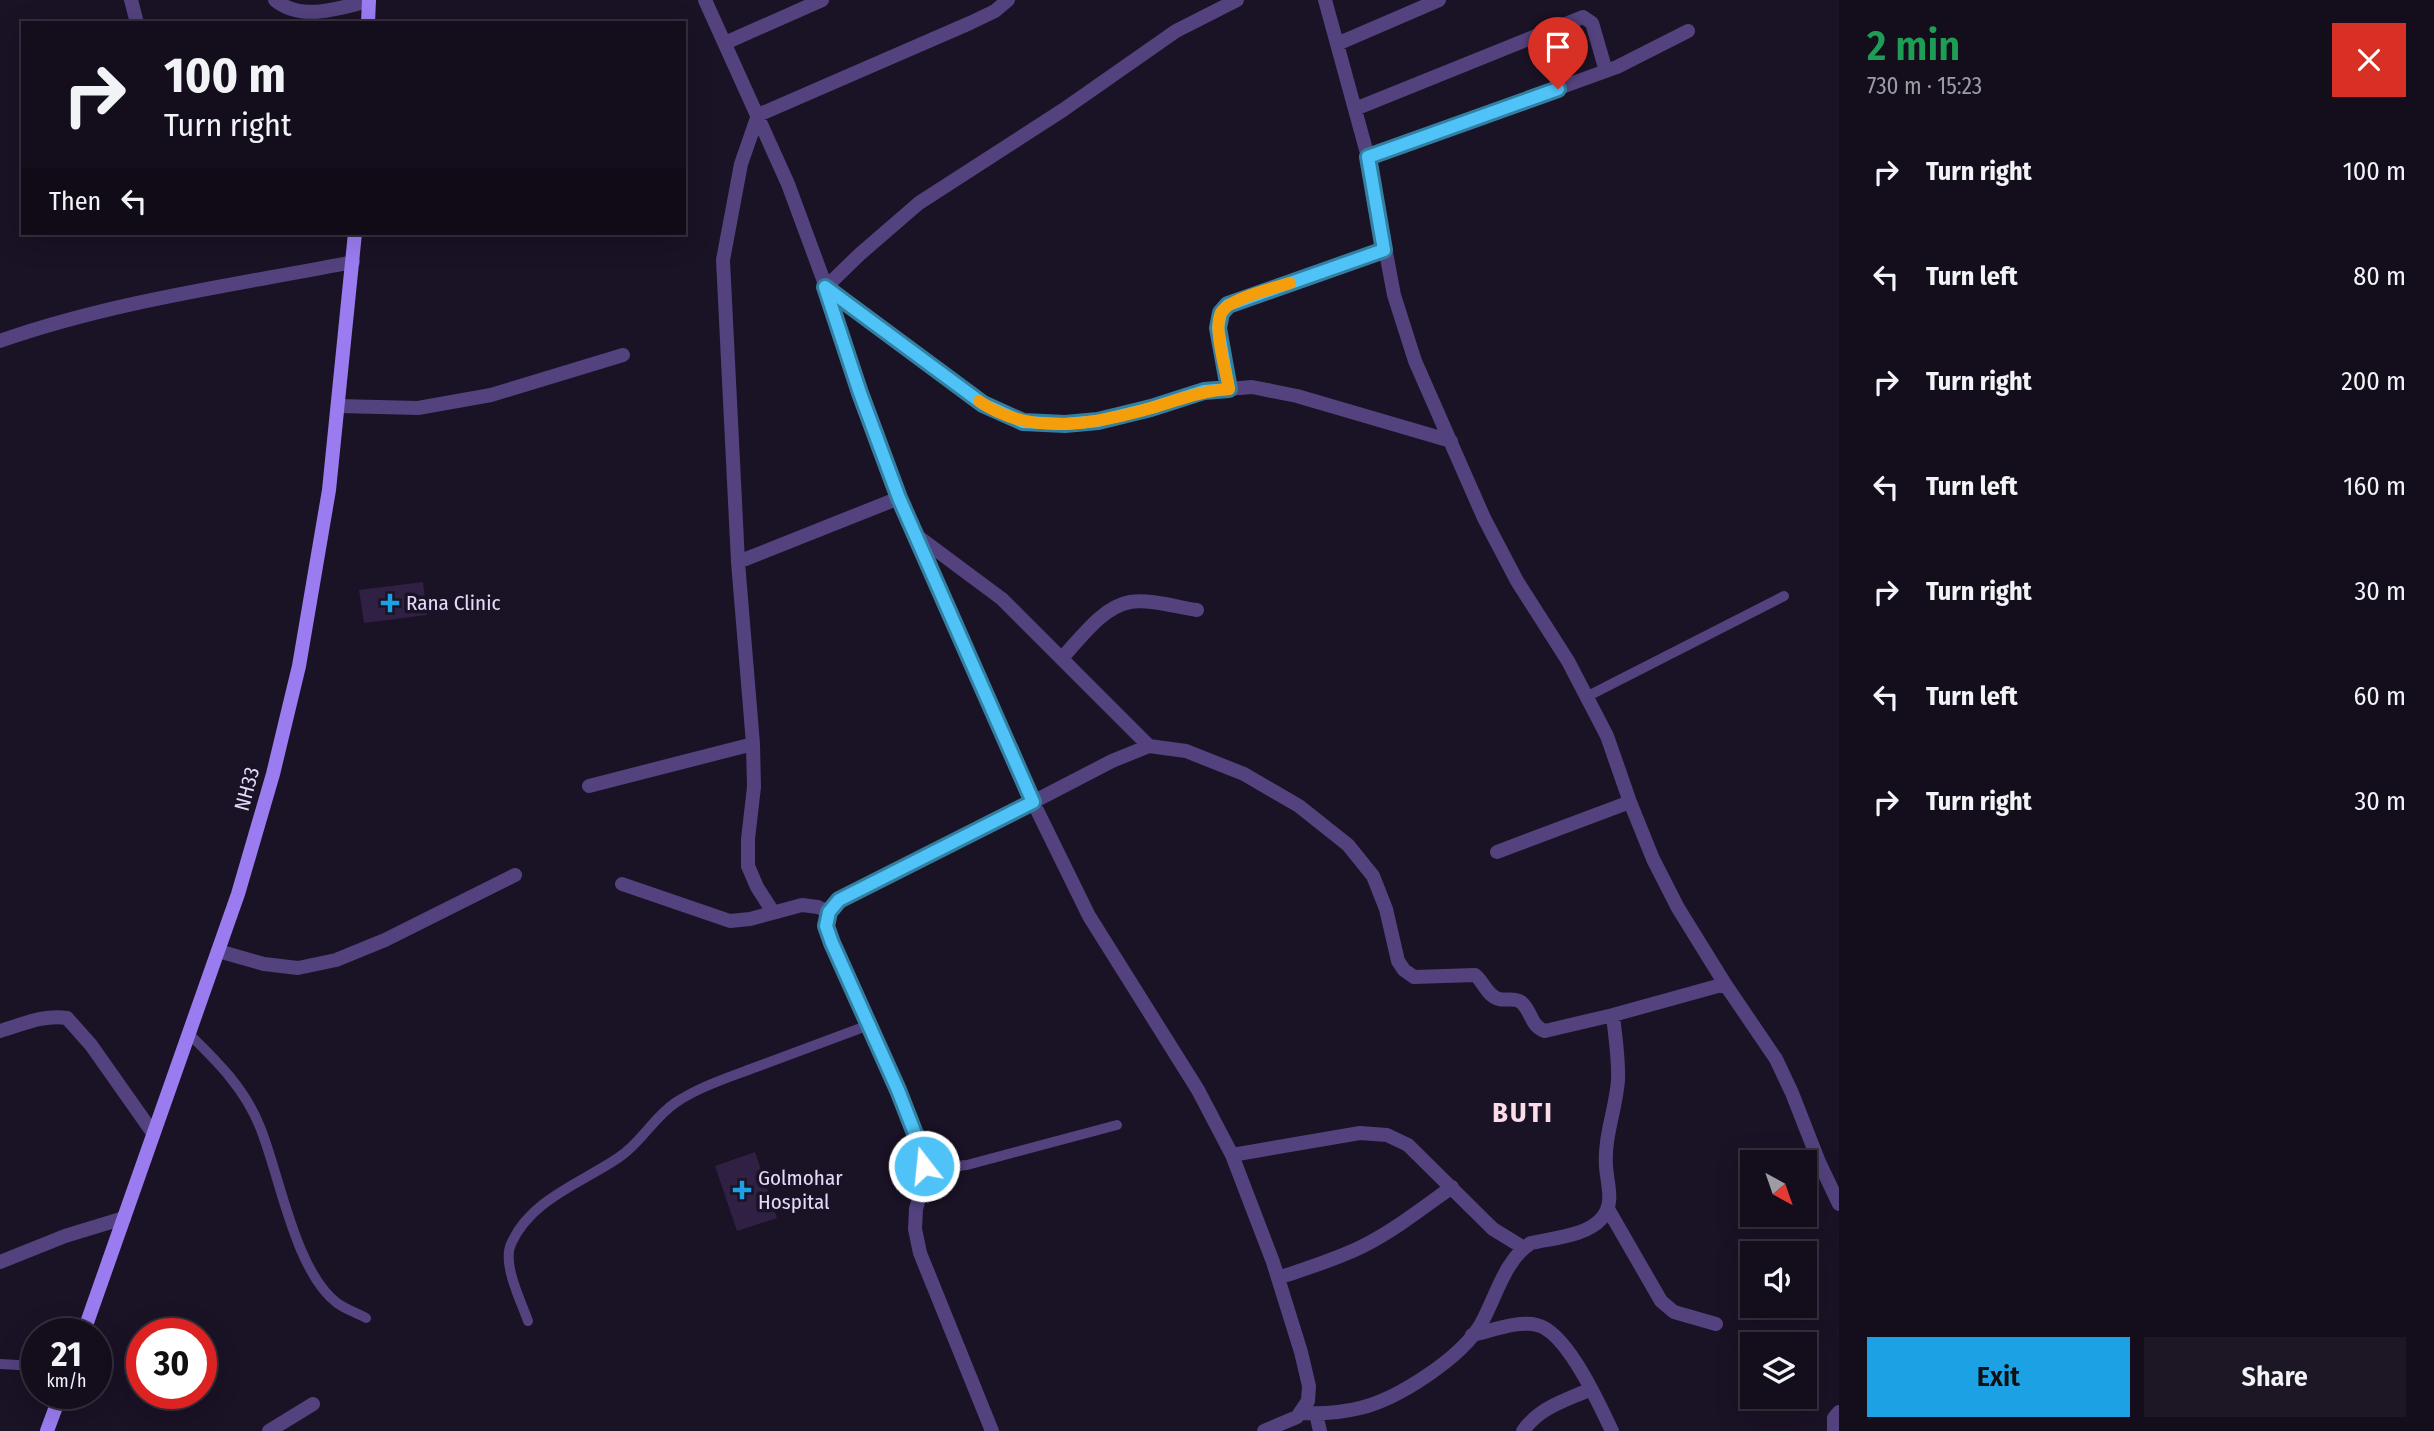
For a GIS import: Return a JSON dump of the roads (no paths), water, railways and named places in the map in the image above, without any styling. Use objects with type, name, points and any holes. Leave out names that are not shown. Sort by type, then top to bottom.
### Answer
[{"type":"main road","points":[[368,21],[369,1]]},
{"type":"main road","name":"NH33","points":[[89,1318],[256,837],[299,666],[329,490],[355,235]]},
{"type":"main road","points":[[47,1431],[55,1409]]},
{"type":"street","points":[[131,0],[136,21]]},
{"type":"street","points":[[275,0],[285,8],[302,12],[369,1]]},
{"type":"street","points":[[705,0],[788,184],[899,498],[1033,802],[1089,916],[1198,1090],[1232,1155],[1278,1278],[1309,1386],[1309,1414],[1320,1431]]},
{"type":"street","points":[[725,43],[822,0]]},
{"type":"street","points":[[773,912],[757,887],[748,866],[754,787],[753,744],[738,562],[723,260],[741,164],[758,115],[970,23],[1008,0]]},
{"type":"street","points":[[825,287],[919,203],[1063,110],[1176,32],[1237,0]]},
{"type":"street","points":[[1325,0],[1368,157],[1394,295],[1415,361],[1485,518],[1517,581],[1588,696],[1607,736],[1653,859],[1678,908],[1776,1059],[1839,1204]]},
{"type":"street","points":[[1337,44],[1439,0]]},
{"type":"street","points":[[1355,109],[1583,17],[1592,23],[1606,71]]},
{"type":"street","points":[[1368,157],[1606,71],[1688,31]]},
{"type":"street","points":[[1229,389],[1218,328],[1221,313],[1228,305],[1384,250]]},
{"type":"street","points":[[0,341],[41,326],[115,307],[353,262]]},
{"type":"street","points":[[825,287],[983,404],[1023,422],[1065,424],[1098,421],[1204,391],[1252,387],[1297,397],[1451,441]]},
{"type":"street","points":[[338,406],[418,408],[491,395],[623,355]]},
{"type":"street","points":[[738,562],[899,498]]},
{"type":"street","points":[[915,535],[1002,599],[1149,746]]},
{"type":"street","points":[[1062,658],[1110,611],[1129,602],[1149,602],[1197,610]]},
{"type":"street","points":[[589,786],[753,744]]},
{"type":"street","points":[[992,1431],[920,1252],[915,1229],[924,1166],[911,1123],[826,926],[829,912],[839,900],[1112,761],[1149,746],[1186,751],[1244,774],[1299,806],[1348,845],[1373,876],[1386,909],[1398,961],[1414,977],[1475,975],[1492,995],[1500,1000],[1517,1000],[1522,1003],[1534,1024],[1545,1031],[1725,984]]},
{"type":"street","points":[[1497,852],[1630,802]]},
{"type":"street","points":[[218,951],[264,964],[298,968],[336,960],[384,940],[515,875]]},
{"type":"street","points":[[622,884],[730,920],[750,919],[802,905],[829,912]]},
{"type":"street","points":[[1264,1431],[1309,1414],[1362,1408],[1403,1389],[1454,1356],[1472,1335],[1492,1303],[1513,1259],[1524,1248],[1531,1243],[1584,1230],[1597,1223],[1608,1209],[1610,1197],[1606,1141],[1618,1080],[1614,1015]]},
{"type":"street","points":[[0,1031],[43,1018],[67,1018],[91,1045],[153,1133]]},
{"type":"street","points":[[1232,1155],[1360,1133],[1387,1135],[1408,1145],[1493,1229],[1524,1248]]},
{"type":"street","points":[[1278,1278],[1364,1245],[1452,1188]]},
{"type":"street","points":[[1608,1209],[1661,1301],[1674,1312],[1716,1324]]},
{"type":"street","points":[[0,1262],[65,1236],[124,1218]]},
{"type":"street","points":[[1472,1335],[1523,1325],[1535,1324],[1544,1328],[1579,1366],[1612,1431]]},
{"type":"street","points":[[1523,1431],[1542,1410],[1591,1389]]},
{"type":"street","points":[[270,1431],[313,1404]]},
{"type":"street","points":[[1834,1431],[1834,1418],[1839,1412]]},
{"type":"lane","points":[[1588,696],[1784,596]]},
{"type":"lane","points":[[527,1321],[509,1261],[510,1245],[523,1226],[544,1204],[576,1181],[629,1150],[675,1103],[713,1084],[869,1025]]},
{"type":"lane","points":[[189,1034],[222,1066],[243,1094],[260,1126],[303,1252],[320,1284],[337,1303],[366,1318]]},
{"type":"lane","points":[[924,1166],[967,1165],[1117,1125]]},
{"type":"lane","points":[[0,1364],[21,1365]]},
{"type":"place","name":"Rana Clinic","points":[[390,603]]},
{"type":"place","name":"Golmohar Hospital","points":[[742,1190]]},
{"type":"district","name":"BUTI","points":[[1523,1112]]}]
